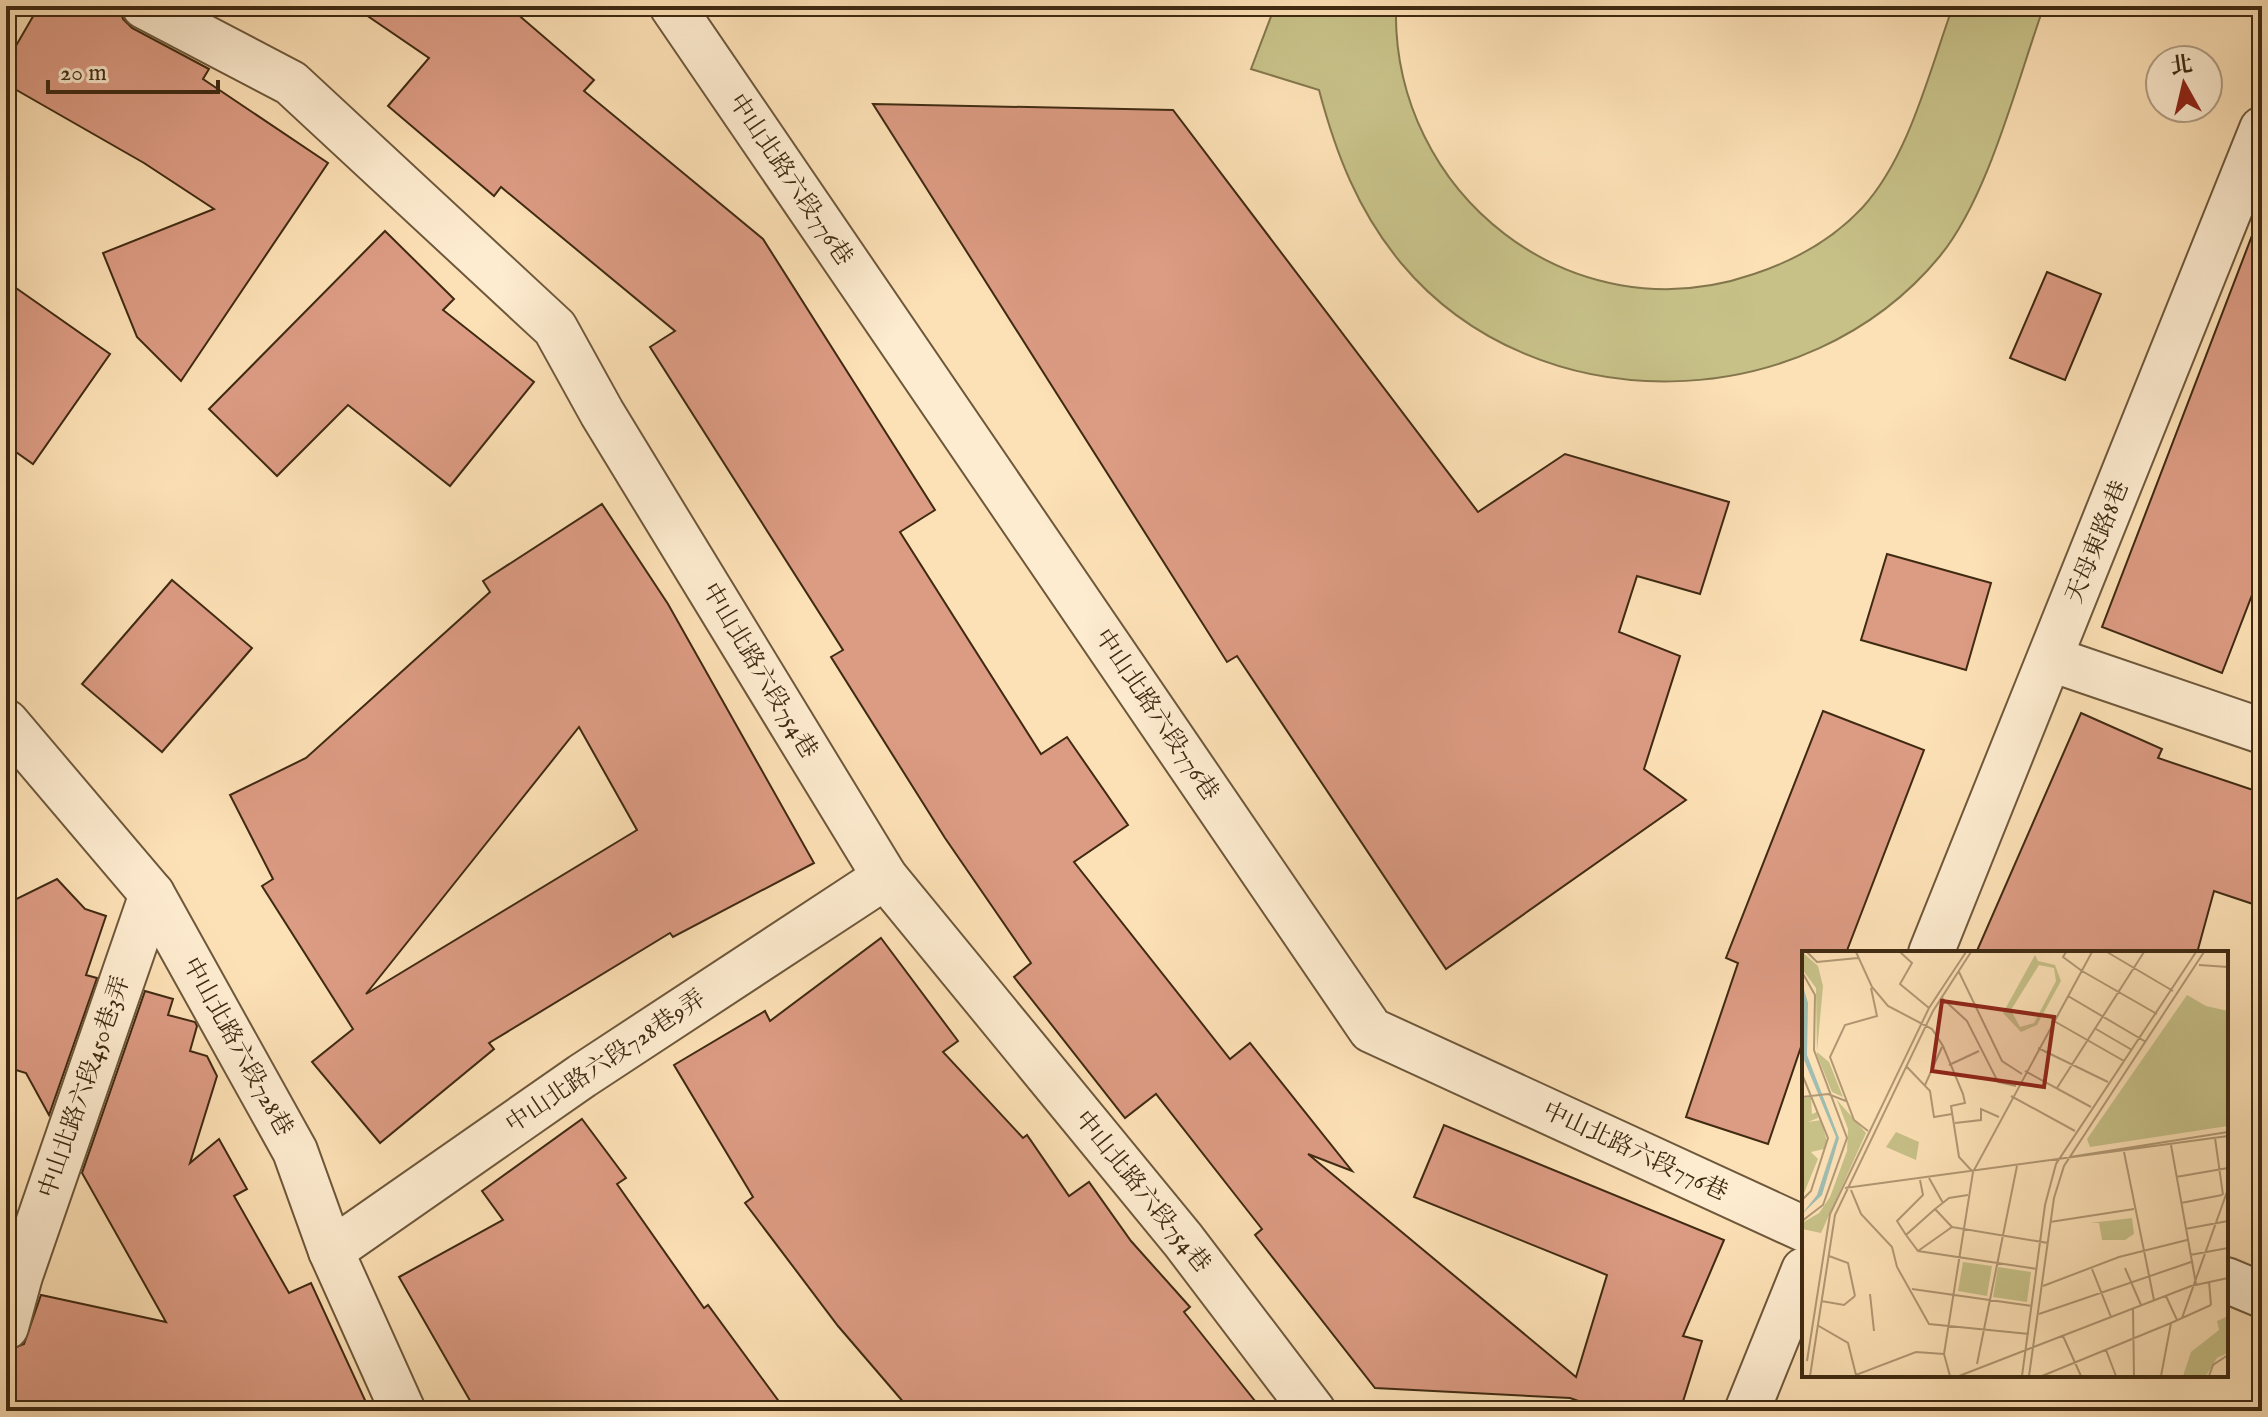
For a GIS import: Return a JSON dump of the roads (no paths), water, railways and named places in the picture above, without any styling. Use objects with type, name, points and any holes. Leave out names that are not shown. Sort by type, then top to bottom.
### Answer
[{"type":"street","name":"中山北路六段754巷","points":[[144,6],[291,83],[555,328],[602,413],[885,877],[1183,1240],[1313,1411]]},
{"type":"street","name":"中山北路六段776巷","points":[[672,6],[1371,1030],[1802,1228]]},
{"type":"street","name":"天母東路8巷","points":[[1932,951],[2262,129]]},
{"type":"street","points":[[2051,659],[2262,731]]},
{"type":"street","name":"中山北路六段728巷","points":[[6,722],[152,894],[295,1151],[331,1251],[403,1411]]},
{"type":"street","name":"中山北路六段728巷9弄","points":[[331,1251],[582,1076],[885,877]]},
{"type":"street","name":"中山北路六段450巷3弄","points":[[6,1327],[20,1276],[152,894]]},
{"type":"street","points":[[1747,1411],[1802,1275]]},
{"type":"street","points":[[2228,1281],[2262,1295]]}]
